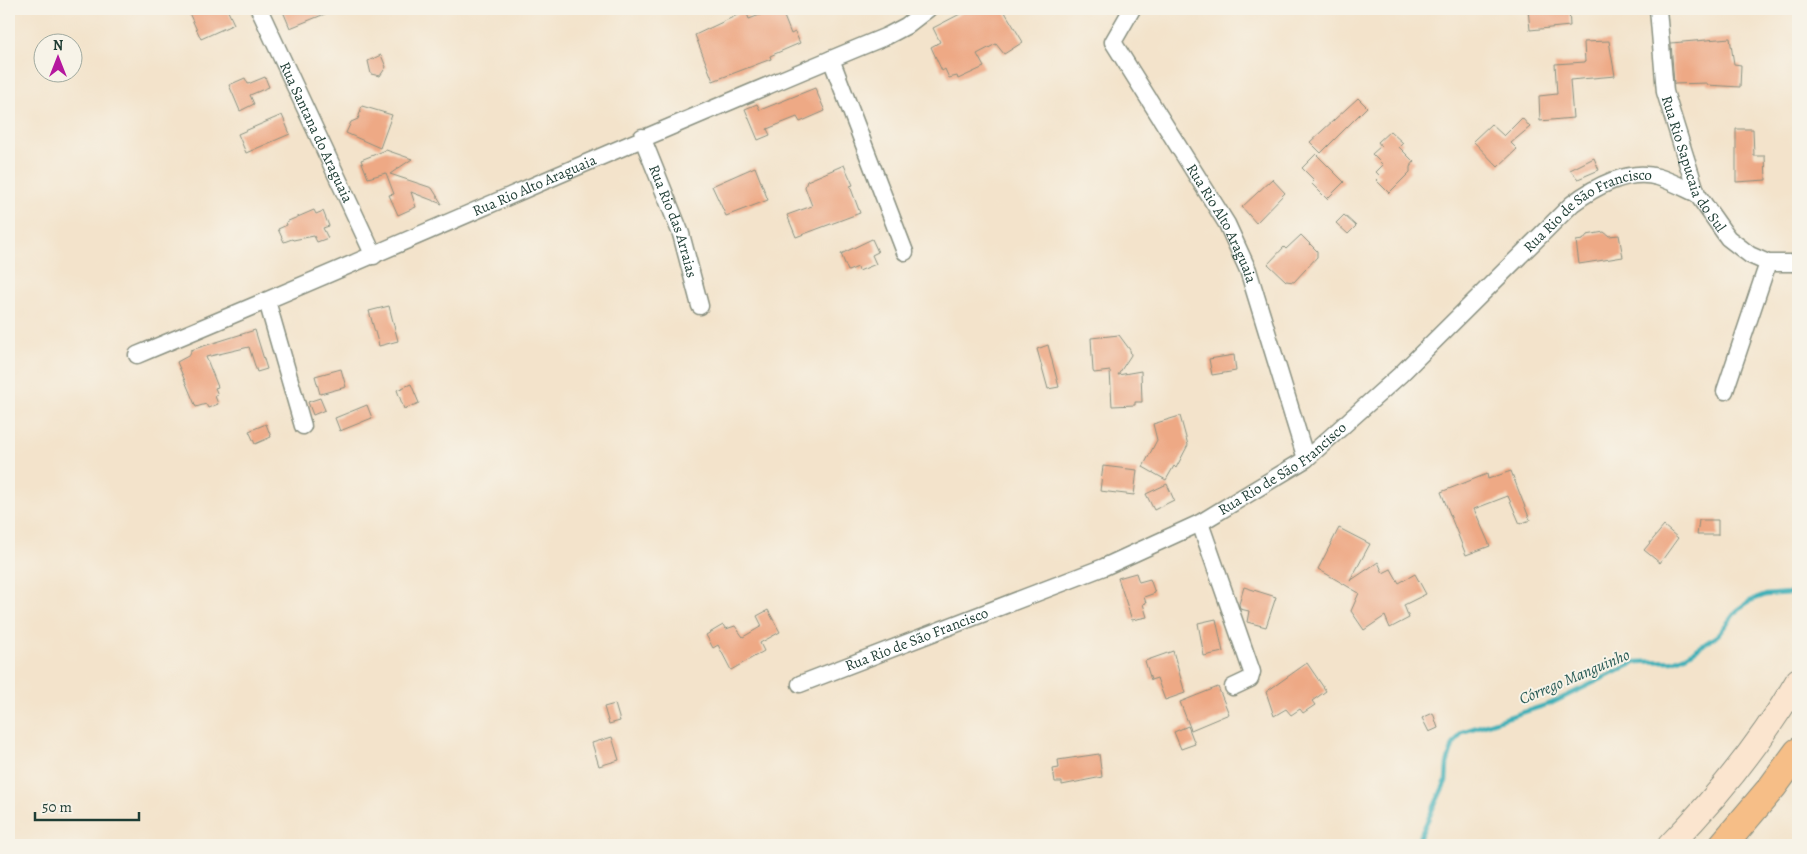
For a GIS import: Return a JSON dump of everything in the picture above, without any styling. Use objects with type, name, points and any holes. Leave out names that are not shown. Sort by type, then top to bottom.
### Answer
[{"type":"highway","points":[[1723,845],[1773,786],[1798,752]]},
{"type":"main road","points":[[1670,845],[1735,772],[1781,710],[1798,680]]},
{"type":"street","name":"Rua Santana do Araguaia","points":[[259,9],[374,256]]},
{"type":"street","name":"Rua Rio Alto Araguaia","points":[[137,355],[374,256],[642,137],[887,36],[906,26],[928,9]]},
{"type":"street","name":"Rua Rio Alto Araguaia","points":[[1132,9],[1113,42],[1231,232],[1254,286],[1306,459]]},
{"type":"street","name":"Rua Rio Sapucaia do Sul","points":[[1658,9],[1664,92],[1697,194],[1728,238],[1750,255],[1768,263],[1798,263]]},
{"type":"street","points":[[831,59],[905,252]]},
{"type":"street","name":"Rua Rio das Arraias","points":[[642,137],[681,234],[700,306]]},
{"type":"street","name":"Rua Rio de São Francisco","points":[[800,684],[1104,567],[1200,523],[1306,459],[1400,375],[1572,204],[1590,190],[1620,179],[1638,175],[1656,176],[1697,194]]},
{"type":"street","points":[[1725,391],[1768,263]]},
{"type":"street","points":[[267,301],[303,426]]},
{"type":"street","points":[[1200,523],[1252,672],[1250,679],[1233,687]]},
{"type":"building","points":[[198,9],[227,9],[234,24],[201,39],[189,13]]},
{"type":"building","points":[[282,9],[337,9],[290,28]]},
{"type":"building","points":[[781,9],[791,34],[795,32],[800,43],[770,56],[771,59],[713,81],[695,35],[746,11],[749,19]]},
{"type":"building","points":[[960,9],[1003,9],[1023,42],[1004,54],[996,44],[977,54],[984,67],[958,79],[957,76],[949,78],[945,69],[942,71],[931,47],[940,42],[933,28],[962,13]]},
{"type":"building","points":[[1528,9],[1569,9],[1570,26],[1530,30]]},
{"type":"building","points":[[1730,38],[1734,64],[1741,65],[1740,87],[1707,85],[1707,83],[1674,84],[1671,43]]},
{"type":"building","points":[[1609,41],[1615,76],[1570,80],[1573,118],[1540,121],[1539,96],[1557,94],[1555,64],[1585,62],[1584,42]]},
{"type":"building","points":[[381,55],[386,67],[380,76],[371,74],[368,61]]},
{"type":"building","points":[[265,77],[269,87],[250,95],[254,104],[240,111],[229,85],[245,78],[248,84]]},
{"type":"building","points":[[815,88],[825,111],[800,122],[797,117],[767,129],[770,135],[758,140],[745,109],[757,104],[760,110]]},
{"type":"building","points":[[1358,98],[1367,107],[1321,153],[1310,142]]},
{"type":"building","points":[[362,106],[392,115],[380,148],[346,133],[351,122],[358,119]]},
{"type":"building","points":[[282,115],[290,134],[246,153],[238,134]]},
{"type":"building","points":[[1522,118],[1530,127],[1511,143],[1517,149],[1498,167],[1473,141],[1491,124],[1504,136]]},
{"type":"building","points":[[1736,129],[1753,129],[1754,156],[1765,156],[1766,180],[1736,182]]},
{"type":"building","points":[[1390,131],[1403,143],[1399,147],[1414,162],[1410,167],[1410,172],[1389,193],[1376,180],[1380,176],[1376,172],[1383,165],[1372,154],[1381,146],[1378,142]]},
{"type":"building","points":[[386,150],[412,159],[390,174],[432,188],[442,204],[411,192],[416,207],[398,215],[389,195],[394,194],[386,173],[368,178],[361,160]]},
{"type":"building","points":[[1316,154],[1344,182],[1327,199],[1311,183],[1314,180],[1302,168]]},
{"type":"building","points":[[1594,158],[1599,170],[1578,179],[1570,170]]},
{"type":"building","points":[[844,165],[853,185],[850,186],[860,213],[796,237],[787,215],[812,206],[805,187],[807,181]]},
{"type":"building","points":[[755,167],[768,200],[726,216],[712,186]]},
{"type":"building","points":[[1272,179],[1285,193],[1256,223],[1242,207]]},
{"type":"building","points":[[314,210],[316,214],[323,211],[329,226],[323,228],[328,238],[317,242],[314,236],[284,242],[278,229],[287,225],[286,222]]},
{"type":"building","points":[[1344,215],[1356,226],[1348,234],[1336,223]]},
{"type":"building","points":[[1604,232],[1609,236],[1619,235],[1623,257],[1579,264],[1576,241],[1583,240],[1587,235]]},
{"type":"building","points":[[1301,235],[1317,251],[1317,257],[1294,282],[1286,281],[1268,264],[1284,247],[1286,249]]},
{"type":"building","points":[[872,239],[878,252],[872,255],[876,264],[859,271],[858,267],[848,271],[841,254]]},
{"type":"building","points":[[389,306],[398,341],[379,346],[369,311]]},
{"type":"building","points":[[255,330],[267,369],[257,372],[249,347],[206,357],[218,387],[215,388],[218,395],[215,396],[218,404],[208,408],[206,404],[196,407],[177,362],[190,355],[191,350]]},
{"type":"building","points":[[1119,335],[1130,350],[1131,355],[1118,375],[1141,371],[1142,402],[1135,402],[1135,405],[1112,406],[1110,371],[1094,373],[1093,371],[1091,338]]},
{"type":"building","points":[[1048,345],[1059,387],[1048,389],[1037,349]]},
{"type":"building","points":[[1234,355],[1236,371],[1212,375],[1209,359]]},
{"type":"building","points":[[341,369],[346,387],[320,394],[315,376]]},
{"type":"building","points":[[411,384],[419,403],[404,409],[397,390]]},
{"type":"building","points":[[320,398],[325,410],[313,415],[308,402]]},
{"type":"building","points":[[367,405],[372,418],[340,431],[335,418]]},
{"type":"building","points":[[1180,416],[1188,445],[1176,468],[1174,466],[1166,480],[1143,467],[1157,440],[1153,424]]},
{"type":"building","points":[[266,424],[271,437],[255,444],[249,431]]},
{"type":"building","points":[[1103,466],[1137,470],[1134,495],[1100,491]]},
{"type":"building","points":[[1511,471],[1530,520],[1520,524],[1508,496],[1474,509],[1490,546],[1466,555],[1441,492],[1487,474],[1488,479]]},
{"type":"building","points":[[1167,484],[1174,500],[1154,510],[1146,494]]},
{"type":"building","points":[[1699,520],[1718,520],[1718,535],[1697,535]]},
{"type":"building","points":[[1664,526],[1678,538],[1660,563],[1644,550]]},
{"type":"building","points":[[1339,528],[1370,544],[1350,581],[1378,562],[1383,573],[1391,569],[1399,583],[1415,574],[1426,594],[1404,605],[1409,618],[1390,628],[1385,616],[1364,630],[1351,611],[1359,593],[1318,569]]},
{"type":"building","points":[[1136,573],[1139,582],[1150,579],[1155,593],[1144,597],[1146,603],[1143,604],[1147,617],[1132,620],[1118,578]]},
{"type":"building","points":[[1244,587],[1276,597],[1266,627],[1247,622],[1249,611],[1240,609],[1239,604]]},
{"type":"building","points":[[768,610],[780,632],[760,643],[764,651],[731,670],[718,645],[713,648],[706,635],[723,625],[726,629],[735,626],[743,637],[762,626],[757,616]]},
{"type":"building","points":[[1216,619],[1223,652],[1204,656],[1198,623]]},
{"type":"building","points":[[1173,651],[1185,693],[1165,700],[1157,678],[1151,680],[1145,661]]},
{"type":"building","points":[[1307,663],[1326,691],[1312,701],[1315,705],[1303,713],[1300,709],[1291,715],[1286,709],[1274,716],[1266,692]]},
{"type":"building","points":[[1218,687],[1229,714],[1191,730],[1180,702]]},
{"type":"building","points":[[615,704],[620,721],[609,724],[604,707]]},
{"type":"building","points":[[1433,713],[1438,728],[1429,732],[1422,718]]},
{"type":"building","points":[[1188,726],[1195,744],[1181,749],[1174,732]]},
{"type":"building","points":[[612,737],[619,760],[599,766],[592,743]]},
{"type":"building","points":[[1099,754],[1102,777],[1062,785],[1062,782],[1055,782],[1053,769],[1059,768],[1058,760]]},
{"type":"waterway","name":"Córrego Manguinho","points":[[1416,845],[1446,781],[1447,764],[1453,745],[1462,732],[1552,703],[1636,662],[1673,661],[1688,655],[1718,635],[1738,609],[1750,601],[1766,595],[1789,593],[1798,587]]}]
